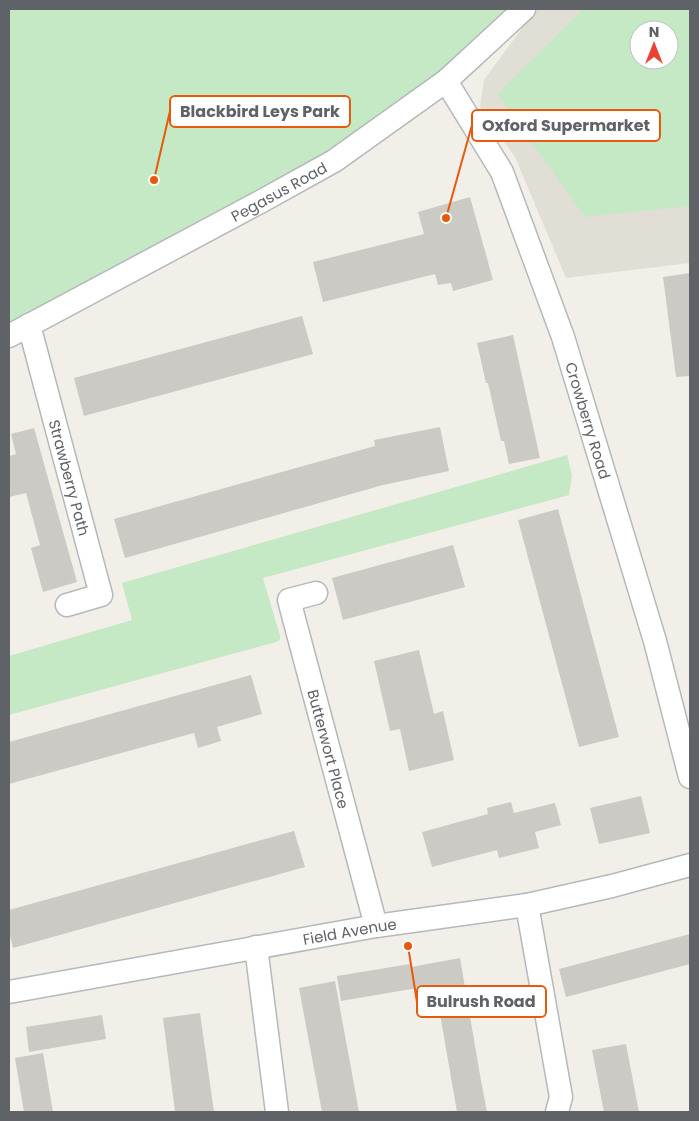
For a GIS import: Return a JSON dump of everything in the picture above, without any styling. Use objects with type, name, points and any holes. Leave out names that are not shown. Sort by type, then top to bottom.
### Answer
[{"type":"street","name":"Pegasus Road","points":[[9,336],[334,161],[446,81],[524,9]]},
{"type":"street","name":"Crowberry Road","points":[[446,81],[502,172],[563,337],[655,641],[690,776]]},
{"type":"street","name":"Strawberry Path","points":[[29,325],[101,595],[68,605]]},
{"type":"street","name":"Butterwort Place","points":[[316,593],[289,600],[376,926]]},
{"type":"street","name":"Field Avenue","points":[[9,992],[376,926],[527,905],[612,886],[690,865]]},
{"type":"street","points":[[527,905],[561,1097],[557,1112]]},
{"type":"street","points":[[256,948],[277,1112]]},
{"type":"shaded area","points":[[536,9],[690,9],[690,263],[566,278],[515,157],[480,107],[484,80]]},
{"type":"green space","points":[[9,9],[524,9],[334,161],[9,329]]},
{"type":"green space","points":[[583,9],[690,9],[690,206],[585,217],[497,94]]},
{"type":"green space","points":[[567,455],[572,475],[569,495],[263,578],[280,636],[280,640],[276,642],[9,715],[9,656],[132,620],[122,583]]},
{"type":"building","points":[[470,197],[493,280],[453,291],[451,283],[438,285],[435,274],[323,302],[313,262],[424,234],[418,212]]},
{"type":"building","points":[[690,273],[690,376],[676,377],[663,277]]},
{"type":"building","points":[[302,316],[313,354],[84,416],[74,378]]},
{"type":"building","points":[[513,335],[540,458],[509,464],[504,441],[501,441],[477,343]]},
{"type":"building","points":[[440,427],[449,471],[383,485],[125,558],[114,519],[375,446],[374,440]]},
{"type":"building","points":[[34,428],[77,582],[43,592],[31,548],[40,545],[26,493],[9,497],[9,456],[16,454],[11,434]]},
{"type":"building","points":[[558,509],[619,737],[579,747],[518,520]]},
{"type":"building","points":[[453,545],[465,587],[343,620],[332,578]]},
{"type":"building","points":[[419,650],[434,714],[443,711],[454,760],[409,771],[400,729],[390,731],[374,661]]},
{"type":"building","points":[[251,675],[262,714],[217,727],[221,741],[198,748],[194,733],[9,784],[9,742]]},
{"type":"building","points":[[641,796],[650,833],[599,844],[590,808]]},
{"type":"building","points":[[511,802],[514,813],[555,803],[561,825],[535,832],[539,848],[499,858],[497,850],[432,867],[422,832],[488,814],[487,808]]},
{"type":"building","points":[[294,831],[305,867],[13,948],[9,932],[9,910]]},
{"type":"building","points":[[690,934],[690,964],[566,997],[559,969]]},
{"type":"building","points":[[460,958],[487,1112],[457,1112],[435,985],[341,1001],[337,976],[410,964],[411,967]]},
{"type":"building","points":[[335,981],[359,1112],[322,1112],[299,988]]},
{"type":"building","points":[[200,1013],[214,1112],[175,1112],[163,1018]]},
{"type":"building","points":[[102,1015],[106,1039],[29,1052],[26,1027]]},
{"type":"building","points":[[626,1044],[639,1112],[604,1112],[592,1050]]},
{"type":"building","points":[[43,1053],[53,1112],[24,1112],[15,1058]]},
{"type":"place","name":"Blackbird Leys Park","points":[[154,180]]},
{"type":"place","name":"Oxford Supermarket","points":[[446,218]]},
{"type":"place","name":"Bulrush Road","points":[[408,946]]}]
